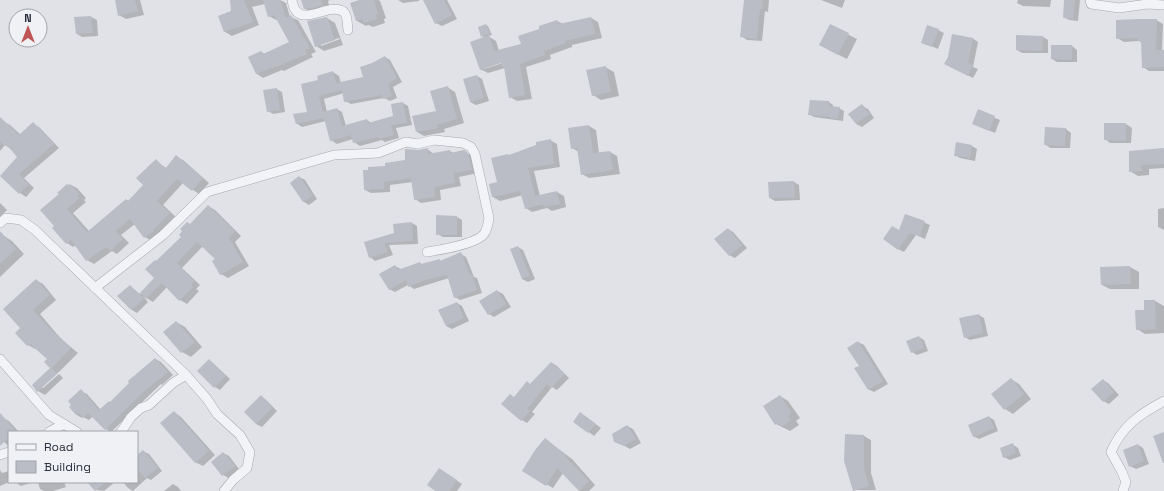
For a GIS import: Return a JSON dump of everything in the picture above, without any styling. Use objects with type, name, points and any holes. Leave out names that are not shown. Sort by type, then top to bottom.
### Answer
[{"type":"street","points":[[292,0],[295,10],[302,15],[324,10],[339,9],[343,11],[346,16],[348,30]]},
{"type":"street","points":[[1090,0],[1091,4],[1120,8],[1147,4],[1164,5]]},
{"type":"street","points":[[95,288],[163,235],[207,192],[334,155],[378,153],[406,142],[417,144],[434,140],[463,143],[471,147],[475,154],[489,218],[487,227],[483,236],[472,242],[427,252]]},
{"type":"street","points":[[0,223],[6,218],[21,220],[35,230],[186,375],[217,414],[240,435],[250,452],[247,468],[233,480],[224,491]]},
{"type":"street","points":[[0,360],[49,415],[75,431]]},
{"type":"street","points":[[123,431],[131,417],[141,408],[149,405],[172,383],[186,375]]},
{"type":"street","points":[[1123,491],[1126,482],[1111,452],[1116,439],[1131,422],[1164,401]]},
{"type":"street","points":[[51,431],[64,424]]},
{"type":"building","points":[[115,0],[135,0],[138,11],[118,16]]},
{"type":"building","points":[[230,0],[244,0],[253,22],[224,32],[218,16],[231,11]]},
{"type":"building","points":[[263,0],[280,0],[286,18],[291,15],[310,48],[305,50],[307,54],[256,74],[248,57],[261,51],[263,54],[289,42],[274,15],[268,17]]},
{"type":"building","points":[[301,0],[321,0],[323,5],[304,9]]},
{"type":"building","points":[[359,0],[374,0],[378,14],[376,15],[377,19],[364,23],[362,19],[356,21],[350,3]]},
{"type":"building","points":[[423,0],[444,0],[452,15],[435,24]]},
{"type":"building","points":[[744,0],[763,0],[762,9],[760,9],[757,39],[740,37]]},
{"type":"building","points":[[1064,0],[1075,0],[1073,19],[1063,18]]},
{"type":"building","points":[[91,16],[93,33],[76,34],[74,17]]},
{"type":"building","points":[[327,17],[335,40],[315,47],[307,21]]},
{"type":"building","points":[[591,17],[595,34],[565,41],[566,43],[544,51],[545,55],[520,64],[525,95],[509,98],[504,67],[502,67],[501,63],[480,70],[470,42],[489,35],[494,51],[521,44],[518,36],[539,29],[539,26],[557,20],[559,24]]},
{"type":"building","points":[[1157,19],[1156,50],[1164,50],[1164,67],[1142,68],[1141,41],[1138,41],[1138,38],[1116,39],[1116,20]]},
{"type":"building","points":[[486,24],[490,33],[481,37],[478,27]]},
{"type":"building","points":[[830,24],[849,33],[838,55],[819,45]]},
{"type":"building","points":[[927,25],[939,29],[932,47],[921,43]]},
{"type":"building","points":[[952,34],[973,38],[968,63],[973,65],[968,76],[944,64],[948,57]]},
{"type":"building","points":[[1016,35],[1043,36],[1042,51],[1016,50]]},
{"type":"building","points":[[1051,45],[1072,45],[1072,60],[1051,59]]},
{"type":"building","points":[[385,56],[397,78],[388,84],[392,96],[383,99],[382,95],[344,102],[342,90],[319,96],[323,112],[337,108],[342,126],[367,119],[368,123],[393,116],[391,104],[403,102],[407,123],[391,125],[394,135],[353,143],[351,135],[330,141],[324,118],[296,124],[293,114],[307,112],[301,84],[318,80],[317,76],[333,71],[336,83],[363,77],[360,67]]},
{"type":"building","points":[[606,66],[611,92],[592,96],[586,70]]},
{"type":"building","points":[[477,75],[484,98],[470,102],[463,79]]},
{"type":"building","points":[[448,86],[457,119],[437,125],[438,128],[416,132],[412,116],[436,111],[430,91]]},
{"type":"building","points":[[277,88],[280,110],[267,112],[263,90]]},
{"type":"building","points":[[810,100],[829,101],[829,106],[840,107],[838,119],[808,115]]},
{"type":"building","points":[[862,104],[870,114],[856,124],[848,114]]},
{"type":"building","points":[[978,109],[995,116],[989,131],[972,124]]},
{"type":"building","points":[[0,117],[19,135],[33,122],[54,144],[19,174],[29,184],[19,194],[0,176],[17,157],[6,144],[4,146],[0,142]]},
{"type":"building","points":[[1104,123],[1126,123],[1126,141],[1104,140]]},
{"type":"building","points":[[589,125],[593,153],[610,151],[613,170],[581,175],[577,148],[571,149],[568,128]]},
{"type":"building","points":[[1045,127],[1066,128],[1065,146],[1044,145]]},
{"type":"building","points":[[551,139],[554,164],[528,168],[535,196],[557,191],[560,204],[544,207],[543,204],[525,209],[520,191],[492,197],[489,184],[497,182],[491,158],[509,155],[536,145],[536,142]]},
{"type":"building","points":[[956,142],[972,145],[970,158],[954,156]]},
{"type":"building","points":[[428,148],[428,154],[450,150],[450,153],[464,150],[469,156],[472,170],[454,173],[455,183],[434,187],[435,197],[414,200],[411,178],[384,182],[384,189],[364,190],[363,170],[368,170],[368,167],[385,166],[385,163],[405,160],[405,149],[418,150]]},
{"type":"building","points":[[1164,148],[1164,164],[1141,165],[1142,171],[1129,172],[1129,151]]},
{"type":"building","points":[[176,155],[203,178],[192,191],[177,179],[157,201],[170,213],[153,230],[154,231],[144,238],[130,219],[116,231],[123,239],[110,251],[106,247],[86,261],[71,240],[66,244],[52,228],[54,226],[40,210],[59,194],[57,193],[67,184],[70,184],[80,194],[78,196],[80,198],[67,209],[87,232],[126,199],[128,201],[143,185],[136,178],[156,159],[165,169]]},
{"type":"building","points":[[299,176],[313,196],[303,202],[290,183]]},
{"type":"building","points":[[794,181],[795,198],[769,198],[768,182]]},
{"type":"building","points":[[208,205],[235,231],[229,238],[243,262],[220,275],[212,261],[215,259],[197,242],[177,263],[194,281],[191,285],[193,287],[179,301],[162,283],[146,299],[140,293],[154,278],[145,269],[155,260],[156,261],[181,237],[179,235],[182,231],[180,229],[187,222],[190,224]]},
{"type":"building","points":[[905,214],[925,221],[920,236],[910,233],[898,250],[883,239],[892,226],[899,230]]},
{"type":"building","points":[[436,215],[457,216],[457,235],[436,235]]},
{"type":"building","points":[[412,222],[413,241],[384,243],[388,252],[369,258],[364,242],[394,233],[393,224]]},
{"type":"building","points":[[728,228],[742,245],[729,256],[714,239]]},
{"type":"building","points":[[0,231],[16,249],[0,264]]},
{"type":"building","points":[[518,246],[530,276],[522,279],[510,249]]},
{"type":"building","points":[[461,252],[470,275],[472,274],[477,290],[454,298],[447,275],[425,280],[408,287],[406,280],[389,290],[379,274],[395,265],[398,270],[420,262],[421,264],[440,259],[440,261]]},
{"type":"building","points":[[1130,266],[1131,284],[1101,285],[1100,267]]},
{"type":"building","points":[[36,279],[50,295],[33,310],[57,336],[58,335],[71,348],[52,368],[57,374],[37,392],[32,385],[50,368],[44,362],[47,359],[30,344],[27,346],[15,333],[20,328],[3,309]]},
{"type":"building","points":[[130,285],[144,299],[131,310],[117,296]]},
{"type":"building","points":[[497,290],[506,304],[488,315],[479,301]]},
{"type":"building","points":[[1144,300],[1155,300],[1156,329],[1136,330],[1135,310],[1144,310]]},
{"type":"building","points":[[457,302],[464,318],[446,326],[438,310]]},
{"type":"building","points":[[979,314],[983,333],[964,338],[959,318]]},
{"type":"building","points":[[176,321],[195,342],[181,353],[163,332]]},
{"type":"building","points":[[919,336],[924,348],[911,353],[906,341]]},
{"type":"building","points":[[858,341],[883,381],[868,390],[854,368],[859,366],[847,348]]},
{"type":"building","points":[[155,358],[168,372],[140,395],[105,430],[88,413],[83,418],[79,413],[76,415],[69,407],[71,405],[68,401],[81,389],[99,410],[109,401],[110,402],[129,383],[128,381]]},
{"type":"building","points":[[209,359],[226,376],[214,388],[197,371]]},
{"type":"building","points":[[551,362],[565,374],[551,388],[547,384],[527,409],[530,411],[521,421],[501,404],[510,394],[514,397],[527,381],[530,384]]},
{"type":"building","points":[[1011,378],[1024,394],[1004,410],[991,394]]},
{"type":"building","points":[[1103,379],[1114,392],[1103,402],[1091,389]]},
{"type":"building","points":[[261,395],[273,407],[256,424],[244,412]]},
{"type":"building","points":[[780,395],[792,413],[788,416],[791,420],[781,427],[778,423],[775,425],[763,406]]},
{"type":"building","points":[[174,411],[209,451],[195,463],[160,423]]},
{"type":"building","points":[[580,412],[596,424],[588,433],[573,422]]},
{"type":"building","points":[[0,413],[16,431],[8,431],[8,438],[0,446]]},
{"type":"building","points":[[989,416],[994,428],[973,437],[968,425]]},
{"type":"building","points":[[627,425],[636,439],[624,446],[614,442],[612,434]]},
{"type":"building","points":[[1164,432],[1164,463],[1163,463],[1153,436]]},
{"type":"building","points":[[845,434],[864,435],[864,469],[869,486],[853,491],[844,461]]},
{"type":"building","points":[[545,438],[566,455],[565,456],[589,481],[579,491],[557,468],[546,486],[522,471],[535,450]]},
{"type":"building","points":[[1013,443],[1016,453],[1003,458],[1000,448]]},
{"type":"building","points":[[1138,444],[1144,461],[1129,467],[1123,450]]},
{"type":"building","points":[[143,450],[158,468],[145,478],[138,470],[138,454]]},
{"type":"building","points":[[223,452],[235,466],[222,476],[211,462]]},
{"type":"building","points":[[439,468],[457,480],[450,491],[435,491],[427,485]]},
{"type":"building","points":[[88,483],[105,483],[95,491]]}]
